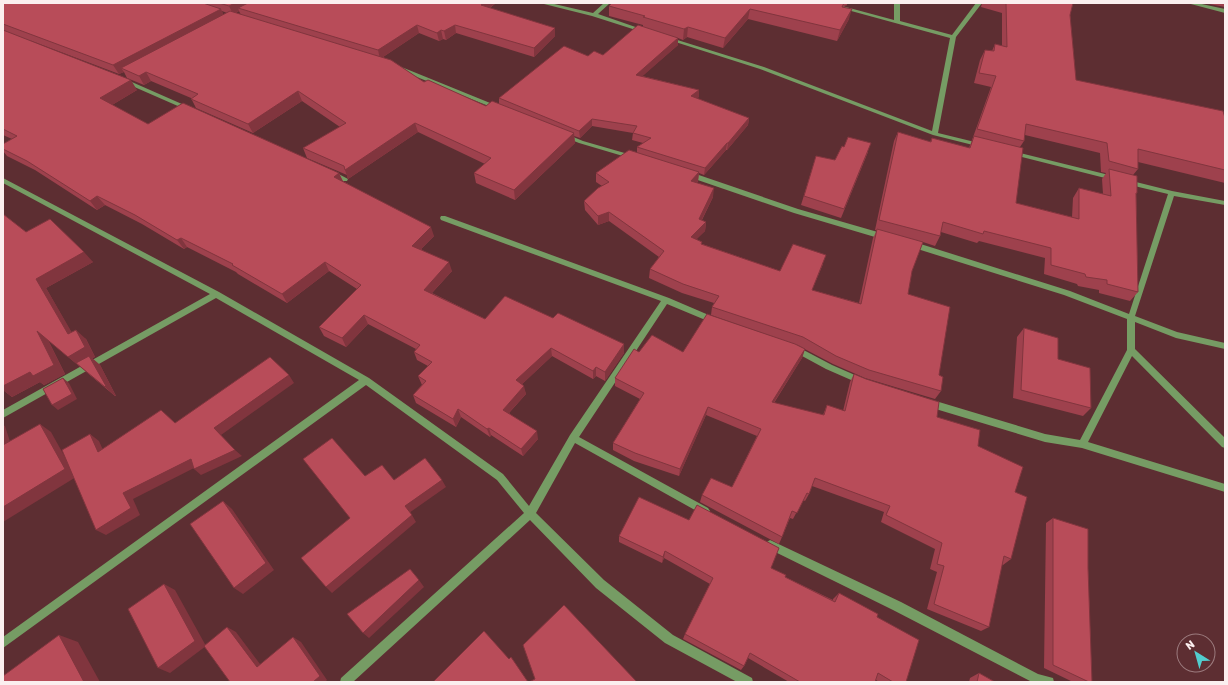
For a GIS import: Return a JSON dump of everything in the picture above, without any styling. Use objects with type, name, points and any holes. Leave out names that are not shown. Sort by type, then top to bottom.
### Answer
[{"type":"street","points":[[544,3],[594,15],[652,34]]},
{"type":"street","points":[[594,15],[607,3]]},
{"type":"street","points":[[825,3],[953,37]]},
{"type":"street","points":[[897,3],[897,21]]},
{"type":"street","points":[[935,134],[953,37],[979,3]]},
{"type":"street","points":[[1190,3],[1225,11]]},
{"type":"street","points":[[659,36],[762,68],[935,134],[988,147]]},
{"type":"street","points":[[389,64],[502,110]]},
{"type":"street","points":[[126,74],[119,78],[192,110]]},
{"type":"street","points":[[560,133],[581,142],[641,159]]},
{"type":"street","points":[[1004,151],[1172,193],[1225,203]]},
{"type":"street","points":[[323,170],[345,179]]},
{"type":"street","points":[[678,170],[796,211],[894,239]]},
{"type":"street","points":[[3,180],[216,294],[366,380],[500,478],[530,514],[600,584],[669,639],[748,682]]},
{"type":"street","points":[[1082,444],[1131,350],[1131,318],[1172,193]]},
{"type":"street","points":[[443,218],[666,300],[724,324]]},
{"type":"street","points":[[902,242],[1067,293],[1176,336],[1225,346]]},
{"type":"street","points":[[3,414],[216,294]]},
{"type":"street","points":[[345,682],[530,514],[573,438],[666,300]]},
{"type":"street","points":[[788,346],[829,368],[870,384]]},
{"type":"street","points":[[1131,350],[1225,444]]},
{"type":"street","points":[[3,643],[366,380]]},
{"type":"street","points":[[921,400],[1045,438],[1082,444],[1225,488]]},
{"type":"street","points":[[573,438],[712,515]]},
{"type":"street","points":[[761,542],[897,606],[1038,679],[1049,682]]},
{"type":"building","points":[[3,3],[203,3],[221,9],[113,65],[3,24]]},
{"type":"building","points":[[219,3],[235,3],[229,6]]},
{"type":"building","points":[[248,3],[484,3],[481,5],[555,28],[534,48],[455,25],[437,33],[417,25],[378,50],[238,8]]},
{"type":"building","points":[[612,3],[844,3],[842,7],[852,9],[840,30],[750,9],[725,38],[688,27],[684,29],[609,6]]},
{"type":"building","points":[[1006,3],[1073,3],[1070,15],[1076,80],[1223,111],[1225,118],[1225,170],[1138,149],[1138,169],[1109,161],[1107,143],[1026,124],[1024,141],[977,129],[996,76],[979,73],[985,50],[994,51],[995,44],[1007,47]]},
{"type":"building","points":[[230,11],[391,60],[424,82],[428,80],[486,106],[492,101],[574,133],[514,190],[474,173],[491,158],[415,123],[345,170],[344,166],[303,148],[346,123],[298,91],[248,124],[191,99],[198,94],[146,72],[139,76],[121,68]]},
{"type":"building","points":[[638,25],[678,38],[636,75],[699,90],[691,96],[749,118],[705,168],[637,147],[651,138],[633,133],[637,126],[592,119],[579,131],[499,98],[564,46],[588,56],[594,51],[603,55]]},
{"type":"building","points":[[3,30],[131,80],[100,98],[148,124],[183,103],[339,173],[334,177],[431,227],[412,246],[449,262],[424,290],[485,319],[505,296],[553,318],[558,313],[624,344],[605,372],[596,367],[593,371],[551,348],[516,380],[524,386],[503,410],[537,431],[521,449],[489,428],[487,429],[458,409],[453,419],[413,395],[426,381],[418,376],[432,362],[414,352],[420,345],[364,315],[342,338],[319,327],[361,285],[325,262],[282,294],[232,265],[233,264],[181,238],[177,240],[135,215],[97,196],[90,201],[27,161],[3,149],[3,144],[17,136],[3,129]]},
{"type":"building","points":[[898,132],[931,142],[932,138],[970,148],[974,136],[1023,148],[1016,203],[1079,219],[1079,188],[1111,196],[1109,169],[1137,176],[1138,292],[1107,284],[1107,280],[1086,277],[1085,274],[1051,265],[1051,248],[984,231],[983,234],[943,222],[940,236],[879,220]]},
{"type":"building","points":[[848,137],[871,143],[844,209],[804,196],[816,156],[835,160],[842,146],[844,147]]},
{"type":"building","points":[[629,150],[699,172],[691,181],[714,188],[699,219],[706,222],[691,237],[702,242],[701,244],[780,271],[793,244],[826,255],[812,290],[861,304],[877,229],[923,242],[912,271],[908,294],[950,307],[939,375],[943,377],[941,391],[869,370],[836,356],[803,337],[712,307],[719,296],[683,284],[650,269],[664,251],[609,212],[598,216],[584,201],[598,188],[609,182],[596,173]]},
{"type":"building","points":[[3,214],[26,232],[50,219],[84,252],[36,279],[68,334],[76,330],[85,347],[68,357],[37,331],[54,365],[33,376],[30,372],[3,386]]},
{"type":"building","points":[[707,314],[795,344],[805,349],[772,402],[824,415],[827,405],[845,411],[854,374],[939,402],[937,417],[980,430],[978,446],[1023,467],[1015,492],[1027,497],[1011,559],[1004,556],[989,627],[934,604],[944,566],[937,564],[942,543],[886,515],[890,506],[815,478],[809,494],[807,493],[797,513],[792,511],[782,537],[702,495],[711,478],[732,487],[761,429],[708,407],[680,469],[635,453],[613,443],[644,393],[615,378],[634,349],[639,352],[652,335],[683,352]]},
{"type":"building","points":[[1024,328],[1058,338],[1058,359],[1090,368],[1091,408],[1021,390]]},
{"type":"building","points":[[89,356],[106,386],[105,387],[76,363]]},
{"type":"building","points":[[270,357],[289,375],[214,428],[235,450],[194,469],[191,459],[123,493],[131,508],[96,530],[62,450],[90,434],[98,452],[161,410],[175,423]]},
{"type":"building","points":[[63,378],[72,394],[52,405],[43,389]]},
{"type":"building","points":[[40,424],[65,469],[3,507],[3,445]]},
{"type":"building","points":[[332,438],[365,476],[382,465],[394,480],[425,458],[442,480],[405,506],[412,515],[326,587],[301,558],[350,518],[303,459]]},
{"type":"building","points":[[639,497],[689,520],[697,505],[779,548],[771,568],[786,575],[785,577],[835,602],[839,593],[878,614],[877,617],[919,640],[906,682],[893,682],[878,673],[875,682],[800,682],[750,653],[744,666],[685,634],[713,578],[665,551],[663,557],[619,536]]},
{"type":"building","points":[[223,501],[266,563],[234,588],[190,524]]},
{"type":"building","points":[[1053,518],[1088,529],[1092,682],[1053,665]]},
{"type":"building","points":[[410,569],[419,580],[363,633],[347,614]]},
{"type":"building","points":[[164,584],[195,641],[158,668],[128,609]]},
{"type":"building","points":[[564,605],[637,682],[529,682],[535,679],[523,645]]},
{"type":"building","points":[[227,627],[257,667],[293,637],[320,676],[313,682],[230,682],[204,646]]},
{"type":"building","points":[[484,631],[509,659],[511,657],[528,682],[433,682]]},
{"type":"building","points":[[59,635],[84,682],[3,682],[3,676]]},
{"type":"building","points":[[979,673],[995,682],[977,682]]}]
